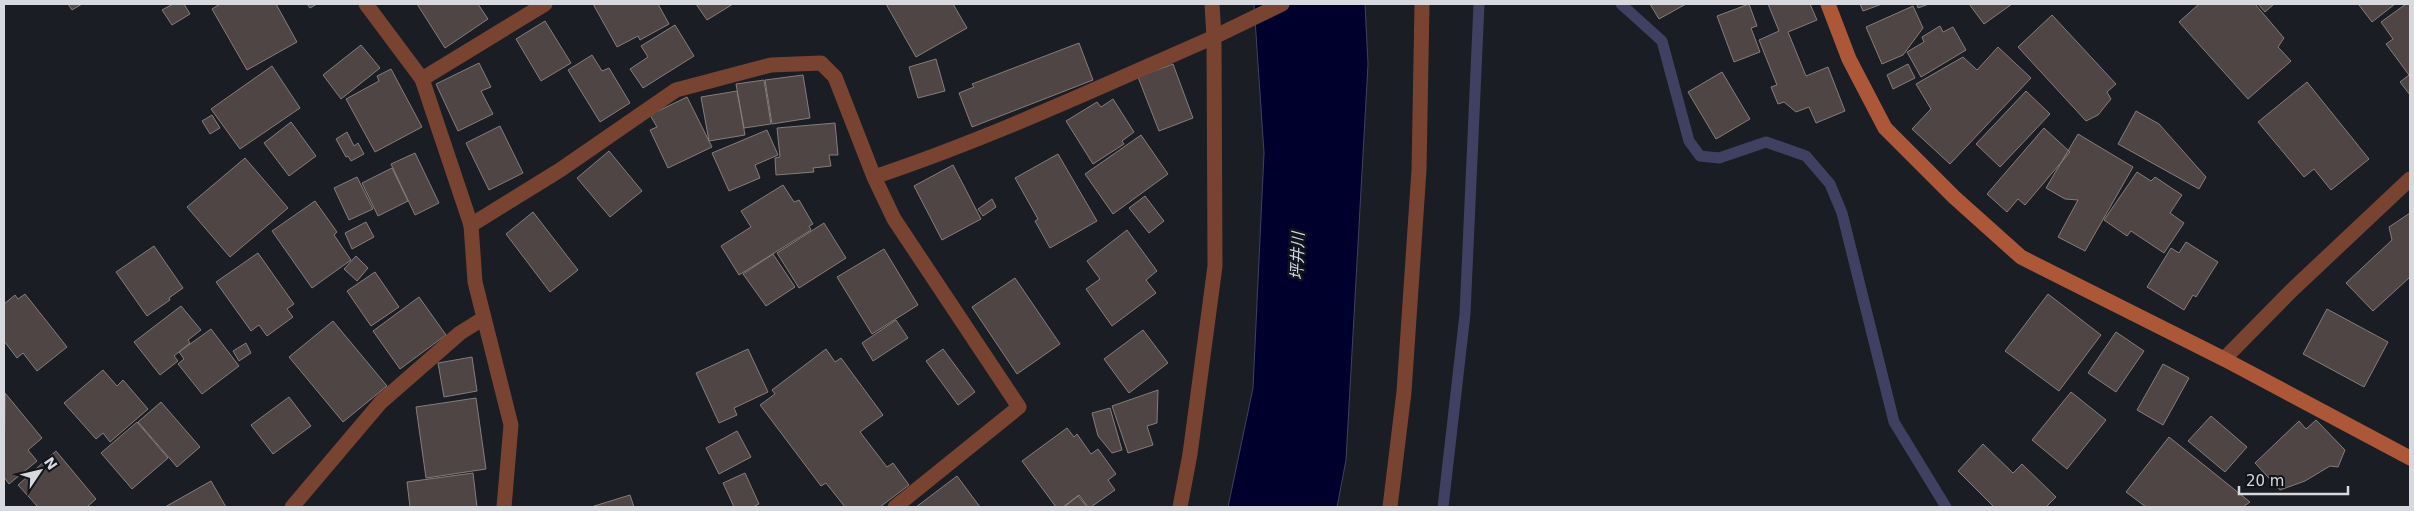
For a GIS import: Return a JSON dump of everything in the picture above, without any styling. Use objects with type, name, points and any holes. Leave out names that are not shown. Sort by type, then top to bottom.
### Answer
[{"type":"street","points":[[366,4],[422,79],[471,225],[475,282],[511,425],[504,507]]},
{"type":"street","points":[[422,79],[545,4]]},
{"type":"street","points":[[1180,507],[1190,454],[1215,266],[1214,37],[1212,4]]},
{"type":"street","points":[[874,177],[943,154],[1034,117],[1214,37],[1282,4]]},
{"type":"street","points":[[1390,507],[1404,392],[1419,170],[1422,4]]},
{"type":"street","points":[[1828,4],[1849,59],[1885,128],[1954,197],[2021,257],[2224,359],[2410,458]]},
{"type":"street","points":[[471,225],[560,170],[676,90],[771,65],[820,63],[834,77],[874,177],[894,219],[1019,407],[895,507]]},
{"type":"street","points":[[2224,359],[2292,290],[2410,179]]},
{"type":"street","points":[[292,507],[381,402],[460,333],[484,318]]},
{"type":"water","name":"坪井川","points":[[1254,4],[1365,4],[1368,64],[1346,460],[1337,507],[1228,507],[1253,388],[1264,153]]},
{"type":"building","points":[[68,4],[82,4],[72,10]]},
{"type":"building","points":[[173,4],[184,4],[190,14],[172,25],[162,10]]},
{"type":"building","points":[[220,4],[276,4],[297,42],[247,70],[212,9]]},
{"type":"building","points":[[307,4],[317,4],[310,8]]},
{"type":"building","points":[[417,4],[478,4],[488,19],[445,48]]},
{"type":"building","points":[[593,4],[658,4],[669,24],[640,40],[638,36],[617,47]]},
{"type":"building","points":[[696,4],[733,4],[707,20]]},
{"type":"building","points":[[886,4],[953,4],[967,28],[916,57]]},
{"type":"building","points":[[1650,4],[1686,4],[1659,19]]},
{"type":"building","points":[[1749,4],[1757,26],[1751,28],[1760,52],[1734,62],[1717,16]]},
{"type":"building","points":[[1768,4],[1810,4],[1817,20],[1788,32],[1806,76],[1828,67],[1845,111],[1816,123],[1809,107],[1796,112],[1784,102],[1778,104],[1771,87],[1777,85],[1759,40],[1779,31]]},
{"type":"building","points":[[1860,4],[1882,4],[1863,11]]},
{"type":"building","points":[[1917,4],[1929,4],[1918,8]]},
{"type":"building","points":[[1969,4],[2012,4],[1984,24]]},
{"type":"building","points":[[2199,4],[2255,4],[2284,38],[2278,47],[2291,61],[2248,99],[2179,22]]},
{"type":"building","points":[[2258,4],[2274,4],[2265,12]]},
{"type":"building","points":[[2395,4],[2372,22],[2359,5]]},
{"type":"building","points":[[2406,4],[2410,4],[2410,95],[2400,82],[2409,75],[2386,44],[2393,39],[2381,22]]},
{"type":"building","points":[[1913,6],[1923,28],[1903,55],[1882,64],[1866,27]]},
{"type":"building","points":[[2052,15],[2116,84],[2107,92],[2111,99],[2098,115],[2086,121],[2018,47]]},
{"type":"building","points":[[545,21],[571,63],[541,81],[516,39]]},
{"type":"building","points":[[675,25],[694,56],[643,88],[630,69],[648,57],[641,46]]},
{"type":"building","points":[[1940,26],[1943,32],[1953,27],[1966,50],[1921,77],[1907,52],[1924,42],[1922,37]]},
{"type":"building","points":[[1079,43],[1093,80],[972,127],[959,93],[974,87],[972,84]]},
{"type":"building","points":[[361,45],[380,68],[341,99],[323,75]]},
{"type":"building","points":[[1998,47],[2031,78],[1950,164],[1912,129],[1931,109],[1916,84],[1963,57],[1977,70]]},
{"type":"building","points":[[592,55],[602,71],[609,68],[630,103],[600,122],[568,70]]},
{"type":"building","points":[[936,59],[945,91],[918,98],[909,67]]},
{"type":"building","points":[[479,63],[491,87],[481,91],[493,114],[458,131],[436,84]]},
{"type":"building","points":[[1173,64],[1193,118],[1159,131],[1138,77]]},
{"type":"building","points":[[1908,64],[1915,78],[1893,89],[1887,75]]},
{"type":"building","points":[[272,66],[300,108],[240,149],[211,109]]},
{"type":"building","points":[[391,69],[422,127],[375,152],[346,99],[379,81],[377,76]]},
{"type":"building","points":[[1722,72],[1750,119],[1716,139],[1688,92]]},
{"type":"building","points":[[803,75],[810,118],[772,124],[765,80]]},
{"type":"building","points":[[764,80],[771,124],[744,128],[736,84]]},
{"type":"building","points":[[2307,82],[2369,159],[2331,190],[2314,169],[2304,177],[2258,122]]},
{"type":"building","points":[[737,91],[745,135],[709,141],[701,97]]},
{"type":"building","points":[[2026,91],[2050,114],[2000,167],[1976,144]]},
{"type":"building","points":[[687,97],[712,147],[668,168],[650,130],[657,127],[650,115]]},
{"type":"building","points":[[1113,99],[1134,132],[1122,141],[1124,144],[1093,164],[1066,121],[1097,102],[1101,107]]},
{"type":"building","points":[[2136,111],[2159,124],[2206,177],[2199,189],[2118,144]]},
{"type":"building","points":[[212,115],[220,128],[210,134],[202,121]]},
{"type":"building","points":[[291,122],[316,156],[289,176],[264,143]]},
{"type":"building","points":[[835,123],[838,155],[829,155],[831,166],[813,168],[814,172],[776,175],[775,158],[780,157],[777,128]]},
{"type":"building","points":[[500,126],[523,173],[489,190],[466,143]]},
{"type":"building","points":[[2044,128],[2070,152],[2025,205],[2018,199],[2007,212],[1987,194]]},
{"type":"building","points":[[767,130],[778,155],[755,165],[760,178],[729,191],[712,153]]},
{"type":"building","points":[[347,132],[354,146],[358,143],[364,154],[351,161],[348,156],[346,157],[336,139]]},
{"type":"building","points":[[2078,134],[2133,167],[2085,251],[2058,237],[2078,200],[2065,199],[2046,188]]},
{"type":"building","points":[[1141,135],[1168,174],[1113,214],[1085,174]]},
{"type":"building","points":[[609,151],[642,191],[610,217],[577,178]]},
{"type":"building","points":[[415,153],[439,203],[415,215],[391,164]]},
{"type":"building","points":[[1058,154],[1097,221],[1050,248],[1035,221],[1038,219],[1015,178]]},
{"type":"building","points":[[245,158],[288,208],[230,257],[187,207]]},
{"type":"building","points":[[953,165],[981,219],[942,240],[914,186]]},
{"type":"building","points":[[392,168],[408,201],[378,216],[362,183]]},
{"type":"building","points":[[2137,172],[2151,181],[2155,177],[2182,195],[2170,213],[2184,223],[2164,253],[2131,231],[2127,236],[2104,220]]},
{"type":"building","points":[[357,177],[373,209],[349,220],[334,188]]},
{"type":"building","points":[[783,185],[794,202],[799,200],[813,224],[809,226],[811,230],[739,275],[721,246],[751,227],[741,211]]},
{"type":"building","points":[[1145,196],[1164,221],[1149,233],[1129,208]]},
{"type":"building","points":[[992,199],[996,207],[983,216],[978,209]]},
{"type":"building","points":[[315,201],[337,232],[334,235],[351,260],[312,288],[272,231]]},
{"type":"building","points":[[533,212],[578,270],[550,292],[506,234]]},
{"type":"building","points":[[2410,213],[2410,277],[2373,311],[2346,283],[2392,240],[2389,227]]},
{"type":"building","points":[[366,222],[374,237],[352,249],[345,233]]},
{"type":"building","points":[[824,223],[846,258],[799,288],[777,253]]},
{"type":"building","points":[[1127,230],[1157,271],[1146,280],[1156,293],[1112,326],[1086,289],[1100,279],[1087,261]]},
{"type":"building","points":[[2186,242],[2218,262],[2196,297],[2193,295],[2184,310],[2147,287],[2171,248],[2179,253]]},
{"type":"building","points":[[154,246],[183,288],[147,316],[116,272]]},
{"type":"building","points":[[884,249],[918,305],[872,334],[837,277]]},
{"type":"building","points":[[258,253],[294,304],[287,309],[293,317],[267,336],[259,325],[251,331],[216,282]]},
{"type":"building","points":[[773,254],[795,287],[766,306],[743,274]]},
{"type":"building","points":[[356,256],[368,268],[357,281],[344,269]]},
{"type":"building","points":[[375,272],[399,307],[371,326],[347,291]]},
{"type":"building","points":[[1015,278],[1060,344],[1017,374],[972,307]]},
{"type":"building","points":[[25,294],[67,347],[37,371],[23,353],[17,358],[4,341],[4,304],[15,295],[18,299]]},
{"type":"building","points":[[2048,294],[2101,335],[2059,391],[2005,351]]},
{"type":"building","points":[[419,297],[446,335],[400,369],[373,331]]},
{"type":"building","points":[[181,306],[201,330],[188,340],[190,343],[174,356],[178,361],[160,375],[134,342]]},
{"type":"building","points":[[2327,309],[2388,342],[2364,387],[2303,354]]},
{"type":"building","points":[[896,320],[908,338],[873,361],[862,343]]},
{"type":"building","points":[[333,321],[387,386],[343,422],[289,357]]},
{"type":"building","points":[[211,329],[239,366],[202,394],[178,364],[184,359],[179,352]]},
{"type":"building","points":[[1143,330],[1168,363],[1129,393],[1104,359]]},
{"type":"building","points":[[2116,332],[2144,351],[2116,392],[2088,373]]},
{"type":"building","points":[[246,343],[251,353],[239,361],[233,351]]},
{"type":"building","points":[[748,349],[768,392],[734,408],[737,415],[719,423],[696,373]]},
{"type":"building","points":[[826,349],[835,362],[841,358],[883,415],[860,432],[887,467],[893,463],[909,485],[880,507],[845,507],[826,483],[821,486],[760,405],[775,394],[772,390]]},
{"type":"building","points":[[943,349],[975,392],[958,405],[926,361]]},
{"type":"building","points":[[472,357],[477,391],[444,397],[438,363]]},
{"type":"building","points":[[2163,364],[2189,378],[2163,425],[2137,410]]},
{"type":"building","points":[[103,370],[117,386],[123,380],[148,409],[110,442],[103,433],[96,439],[64,403]]},
{"type":"building","points":[[1158,390],[1157,423],[1147,426],[1153,445],[1128,453],[1112,406]]},
{"type":"building","points":[[2071,392],[2106,420],[2067,469],[2032,440]]},
{"type":"building","points":[[5,393],[42,438],[28,450],[37,461],[9,484],[4,477]]},
{"type":"building","points":[[289,397],[311,426],[273,454],[251,425]]},
{"type":"building","points":[[476,398],[486,469],[426,478],[416,407]]},
{"type":"building","points":[[161,402],[200,447],[177,467],[138,422]]},
{"type":"building","points":[[1110,408],[1122,450],[1112,453],[1098,436],[1092,413]]},
{"type":"building","points":[[2211,416],[2247,447],[2225,472],[2188,441]]},
{"type":"building","points":[[2316,420],[2345,450],[2338,467],[2330,466],[2305,481],[2280,490],[2255,463],[2299,421],[2306,429]]},
{"type":"building","points":[[137,422],[168,458],[132,489],[101,453]]},
{"type":"building","points":[[1067,428],[1074,437],[1077,434],[1091,454],[1098,449],[1116,474],[1108,480],[1115,490],[1091,507],[1088,507],[1079,495],[1063,507],[1056,507],[1022,461]]},
{"type":"building","points":[[737,431],[751,457],[719,474],[706,448]]},
{"type":"building","points":[[2169,437],[2250,502],[2243,507],[2146,507],[2126,492]]},
{"type":"building","points":[[1983,444],[2013,473],[2022,464],[2056,497],[2046,507],[1994,507],[1958,471]]},
{"type":"building","points":[[56,451],[96,499],[87,507],[38,507],[18,485]]},
{"type":"building","points":[[473,473],[477,507],[410,507],[407,482]]},
{"type":"building","points":[[745,473],[759,504],[753,507],[734,507],[723,483]]},
{"type":"building","points":[[957,476],[980,507],[916,507]]},
{"type":"building","points":[[211,481],[226,507],[165,507]]},
{"type":"building","points":[[630,495],[634,507],[591,507]]},
{"type":"building","points":[[1078,496],[1087,507],[1064,507]]},
{"type":"waterway","points":[[1443,507],[1465,314],[1479,4]]},
{"type":"waterway","points":[[1621,4],[1662,41],[1689,141],[1700,156],[1719,158],[1766,142],[1806,156],[1830,184],[1842,213],[1894,422],[1946,507]]}]
